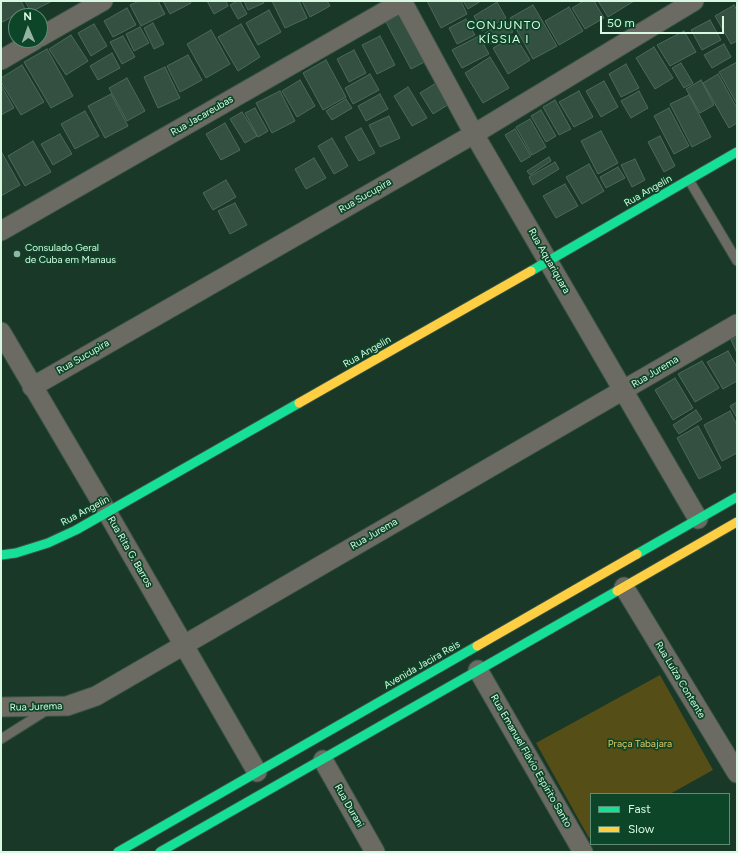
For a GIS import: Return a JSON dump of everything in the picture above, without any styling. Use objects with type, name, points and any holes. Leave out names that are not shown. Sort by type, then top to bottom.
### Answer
[{"type":"main road","name":"Rua Angelin","points":[[1,554],[16,552],[48,543],[107,512],[549,261],[737,152]]},
{"type":"main road","name":"Avenida Jacira Reis","points":[[118,852],[737,497]]},
{"type":"main road","points":[[167,850],[737,522]]},
{"type":"street","points":[[48,32],[103,1]]},
{"type":"street","name":"Rua Aquariquara","points":[[402,1],[474,134],[698,519]]},
{"type":"street","name":"Rua Jacareubas","points":[[1,231],[402,1]]},
{"type":"street","name":"Rua Sucupira","points":[[32,387],[474,134],[694,1]]},
{"type":"street","points":[[1,60],[21,48]]},
{"type":"street","name":"Rua Jurema","points":[[1,708],[52,707],[81,702],[96,696],[183,644],[737,324]]},
{"type":"street","name":"Rua Rita G. Barros","points":[[1,332],[257,772]]},
{"type":"street","name":"Rua Luíza Contente","points":[[624,587],[737,773]]},
{"type":"street","name":"Rua Emanuel Flávio Espírito Santo","points":[[478,670],[583,852]]},
{"type":"street","name":"Rua Durani","points":[[323,760],[375,852]]},
{"type":"lane","points":[[689,180],[737,261]]},
{"type":"lane","points":[[1,739],[52,707]]},
{"type":"green space","name":"Praça Tabajara","points":[[660,675],[713,770],[672,793],[590,793],[589,838],[536,743]]},
{"type":"building","points":[[1,1],[21,1],[24,8],[8,8],[8,19],[3,22],[1,19]]},
{"type":"building","points":[[25,1],[52,1],[39,8],[29,8]]},
{"type":"building","points":[[139,1],[158,1],[165,14],[141,26],[130,5]]},
{"type":"building","points":[[163,1],[190,1],[191,3],[170,14]]},
{"type":"building","points":[[207,1],[226,1],[228,6],[214,14]]},
{"type":"building","points":[[240,1],[247,14],[238,19],[230,5]]},
{"type":"building","points":[[244,1],[263,1],[264,3],[248,10]]},
{"type":"building","points":[[272,1],[299,1],[307,18],[285,28]]},
{"type":"building","points":[[302,1],[327,1],[330,6],[310,17]]},
{"type":"building","points":[[427,1],[461,1],[467,14],[441,28]]},
{"type":"building","points":[[463,1],[481,1],[468,9]]},
{"type":"building","points":[[584,1],[594,1],[604,18],[585,29],[572,8]]},
{"type":"building","points":[[598,1],[634,1],[608,17]]},
{"type":"building","points":[[497,2],[506,18],[482,31],[474,16]]},
{"type":"building","points":[[533,5],[557,46],[533,59],[510,18]]},
{"type":"building","points":[[734,5],[737,10],[737,41],[731,44],[715,16]]},
{"type":"building","points":[[569,7],[583,31],[559,45],[545,21]]},
{"type":"building","points":[[127,8],[136,25],[113,37],[104,21]]},
{"type":"building","points":[[269,10],[281,32],[258,45],[246,23]]},
{"type":"building","points":[[404,12],[430,59],[411,69],[386,22]]},
{"type":"building","points":[[466,19],[475,35],[457,44],[449,28]]},
{"type":"building","points":[[710,20],[721,40],[702,50],[691,30]]},
{"type":"building","points":[[506,21],[513,32],[491,44],[485,33]]},
{"type":"building","points":[[153,23],[164,44],[154,49],[144,28]]},
{"type":"building","points":[[94,24],[107,46],[91,56],[78,33]]},
{"type":"building","points":[[241,24],[260,57],[238,71],[218,37]]},
{"type":"building","points":[[140,27],[149,43],[134,51],[126,34]]},
{"type":"building","points":[[211,30],[230,64],[206,78],[187,44]]},
{"type":"building","points":[[684,31],[696,52],[670,66],[657,45]]},
{"type":"building","points":[[71,35],[88,61],[66,75],[49,49]]},
{"type":"building","points":[[123,36],[135,57],[122,64],[110,42]]},
{"type":"building","points":[[380,36],[395,65],[377,74],[362,45]]},
{"type":"building","points":[[479,36],[489,54],[462,68],[452,50]]},
{"type":"building","points":[[515,36],[530,60],[508,74],[493,48]]},
{"type":"building","points":[[724,44],[731,57],[712,68],[704,55]]},
{"type":"building","points":[[654,47],[673,78],[655,89],[636,58]]},
{"type":"building","points":[[47,49],[73,96],[51,108],[24,62]]},
{"type":"building","points":[[354,50],[366,73],[349,82],[337,59]]},
{"type":"building","points":[[112,53],[120,68],[98,80],[90,66]]},
{"type":"building","points":[[188,55],[202,80],[180,92],[167,66]]},
{"type":"building","points":[[490,57],[509,88],[483,103],[465,73]]},
{"type":"building","points":[[326,60],[346,97],[323,110],[303,73]]},
{"type":"building","points":[[737,62],[737,104],[719,72]]},
{"type":"building","points":[[681,63],[693,83],[684,88],[672,68]]},
{"type":"building","points":[[626,64],[639,88],[621,97],[609,74]]},
{"type":"building","points":[[22,65],[44,102],[21,115],[1,82],[1,78]]},
{"type":"building","points":[[165,67],[180,98],[158,108],[144,77]]},
{"type":"building","points":[[370,74],[379,90],[353,104],[345,88]]},
{"type":"building","points":[[718,74],[737,108],[737,123],[729,128],[703,83]]},
{"type":"building","points":[[127,78],[145,111],[127,121],[109,88]]},
{"type":"building","points":[[300,80],[315,106],[297,117],[282,91]]},
{"type":"building","points":[[441,80],[454,101],[433,114],[420,93]]},
{"type":"building","points":[[701,80],[714,105],[700,113],[686,89]]},
{"type":"building","points":[[604,81],[618,107],[601,117],[586,91]]},
{"type":"building","points":[[1,85],[14,108],[1,115]]},
{"type":"building","points":[[408,87],[427,118],[412,126],[394,96]]},
{"type":"building","points":[[280,91],[295,121],[272,133],[256,103]]},
{"type":"building","points":[[579,91],[593,117],[574,127],[559,102]]},
{"type":"building","points":[[639,91],[648,108],[631,118],[621,101]]},
{"type":"building","points":[[111,94],[128,126],[105,138],[88,106]]},
{"type":"building","points":[[380,94],[388,109],[366,121],[358,106]]},
{"type":"building","points":[[689,95],[711,137],[692,147],[670,104]]},
{"type":"building","points":[[346,99],[352,108],[332,120],[326,111]]},
{"type":"building","points":[[555,100],[571,129],[559,135],[543,107]]},
{"type":"building","points":[[255,108],[268,131],[258,137],[245,113]]},
{"type":"building","points":[[669,108],[689,146],[674,154],[654,116]]},
{"type":"building","points":[[541,110],[556,136],[546,142],[531,116]]},
{"type":"building","points":[[85,111],[99,136],[75,149],[61,124]]},
{"type":"building","points":[[242,112],[257,136],[245,143],[230,119]]},
{"type":"building","points":[[389,116],[400,138],[380,147],[369,125]]},
{"type":"building","points":[[530,119],[546,147],[532,155],[516,127]]},
{"type":"building","points":[[225,123],[240,150],[221,160],[206,134]]},
{"type":"building","points":[[361,128],[375,153],[359,161],[345,137]]},
{"type":"building","points":[[515,129],[531,156],[521,162],[505,135]]},
{"type":"building","points":[[601,131],[618,163],[598,174],[581,141]]},
{"type":"building","points":[[60,134],[72,154],[53,165],[41,144]]},
{"type":"building","points":[[660,136],[675,166],[664,172],[648,142]]},
{"type":"building","points":[[332,138],[348,166],[334,174],[318,146]]},
{"type":"building","points":[[33,141],[51,172],[25,186],[8,156]]},
{"type":"building","points":[[1,151],[20,185],[1,196]]},
{"type":"building","points":[[549,157],[551,161],[530,175],[527,171]]},
{"type":"building","points":[[314,158],[326,178],[306,189],[295,169]]},
{"type":"building","points":[[635,159],[645,180],[632,187],[621,165]]},
{"type":"building","points":[[555,162],[559,169],[533,185],[529,177]]},
{"type":"building","points":[[589,164],[604,191],[582,204],[566,177]]},
{"type":"building","points":[[618,167],[625,178],[606,188],[600,177]]},
{"type":"building","points":[[226,180],[236,197],[213,210],[203,193]]},
{"type":"building","points":[[565,184],[578,206],[556,218],[543,196]]},
{"type":"building","points":[[235,203],[247,225],[230,234],[218,211]]},
{"type":"building","points":[[737,337],[737,353],[731,340]]},
{"type":"building","points":[[728,351],[737,367],[737,381],[723,389],[707,362]]},
{"type":"building","points":[[702,361],[719,388],[695,402],[678,374]]},
{"type":"building","points":[[675,378],[693,408],[673,420],[655,390]]},
{"type":"building","points":[[737,402],[737,418],[730,406]]},
{"type":"building","points":[[696,410],[702,419],[679,434],[673,425]]},
{"type":"building","points":[[730,411],[737,425],[737,453],[722,461],[704,425]]},
{"type":"building","points":[[698,426],[721,468],[699,479],[677,438]]},
{"type":"traffic: fast","points":[[531,271],[737,152]]},
{"type":"traffic: fast","points":[[1,555],[16,553],[48,543],[76,530],[299,403]]},
{"type":"traffic: fast","points":[[637,554],[737,497]]},
{"type":"traffic: fast","points":[[160,852],[617,591]]},
{"type":"traffic: fast","points":[[118,852],[477,646]]},
{"type":"traffic: slow","points":[[299,403],[531,271]]},
{"type":"traffic: slow","points":[[617,591],[737,522]]},
{"type":"traffic: slow","points":[[477,646],[637,554]]},
{"type":"place","name":"Consulado Geral de Cuba em Manaus","points":[[17,254]]},
{"type":"district","name":"CONJUNTO KÍSSIA I","points":[[504,32]]}]
